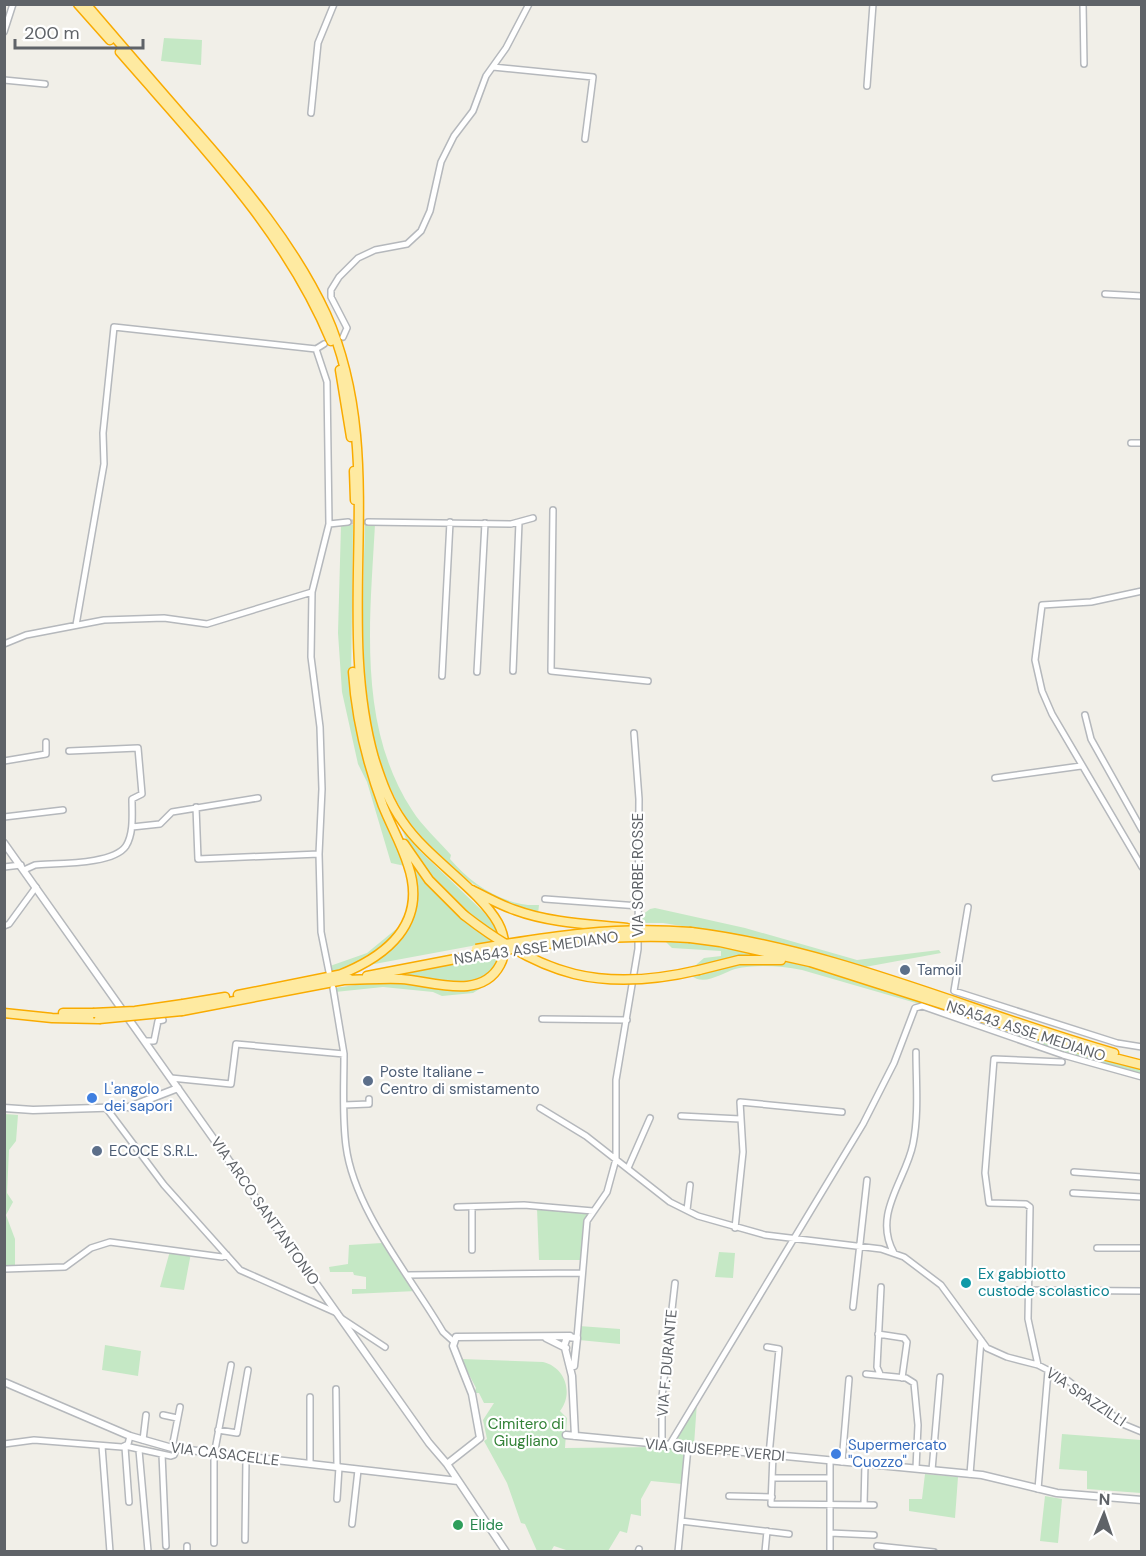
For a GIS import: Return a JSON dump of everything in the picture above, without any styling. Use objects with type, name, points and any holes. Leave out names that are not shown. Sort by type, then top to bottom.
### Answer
[{"type":"highway","points":[[78,4],[165,99],[284,250],[310,296],[330,340],[340,372],[353,454],[355,498],[351,654],[354,687],[369,766],[393,829],[406,852],[429,880],[464,915],[493,936],[538,962],[578,976],[613,981],[659,980],[755,958],[810,962]]},
{"type":"highway","points":[[86,4],[277,230],[317,297],[335,336],[348,381],[358,453],[361,499],[357,654],[364,720],[386,792],[398,813],[413,835],[497,921],[503,934],[505,949],[502,962],[495,973],[483,983],[461,987],[405,980],[341,978]]},
{"type":"highway","points":[[341,978],[365,965],[394,943],[409,917],[412,902],[410,868],[406,852]]},
{"type":"highway","points":[[466,887],[514,910],[534,916],[630,928]]},
{"type":"highway","name":"NSA543 ASSE MEDIANO","points":[[24,1013],[49,1016],[96,1016],[182,1007],[579,933],[630,928],[759,942],[869,974],[1130,1060]]},
{"type":"highway","name":"NSA543 ASSE MEDIANO","points":[[476,952],[597,938],[690,935],[810,962],[1130,1060],[1142,1060]]},
{"type":"highway","points":[[4,1008],[24,1013]]},
{"type":"highway","points":[[4,1013],[24,1013]]},
{"type":"highway","points":[[1130,1060],[1142,1065]]},
{"type":"street","points":[[4,32],[13,4]]},
{"type":"street","points":[[311,112],[318,43],[334,4]]},
{"type":"street","points":[[343,337],[347,328],[331,297],[334,285],[348,266],[358,258],[375,250],[407,244],[422,231],[430,211],[441,162],[454,136],[473,111],[486,76],[528,4]]},
{"type":"street","points":[[867,86],[873,4]]},
{"type":"street","points":[[1083,4],[1084,64]]},
{"type":"street","points":[[493,67],[592,76],[585,139]]},
{"type":"street","points":[[4,80],[45,84]]},
{"type":"street","points":[[1105,294],[1142,296]]},
{"type":"street","points":[[76,625],[104,464],[104,433],[114,327],[316,349],[324,344]]},
{"type":"street","points":[[316,349],[327,382],[329,524],[312,592],[311,657],[320,727],[321,932],[329,972]]},
{"type":"street","points":[[1131,443],[1142,443]]},
{"type":"street","points":[[553,510],[551,670],[648,681]]},
{"type":"street","points":[[368,522],[485,523],[519,522],[533,518]]},
{"type":"street","points":[[329,524],[348,522]]},
{"type":"street","points":[[442,676],[450,522]]},
{"type":"street","points":[[513,671],[519,522]]},
{"type":"street","points":[[477,672],[485,523]]},
{"type":"street","points":[[1142,591],[1090,602],[1042,605],[1035,655],[1046,702],[1081,766],[1142,867]]},
{"type":"street","points":[[4,644],[26,635],[104,620],[164,618],[207,624],[312,592]]},
{"type":"street","points":[[1085,715],[1091,739],[1142,830]]},
{"type":"street","name":"VIA SORBE ROSSE","points":[[574,1337],[587,1221],[607,1192],[616,1159],[616,1080],[638,949],[639,799],[634,765],[634,733]]},
{"type":"street","points":[[4,761],[46,754],[46,742]]},
{"type":"street","points":[[4,867],[23,868],[108,858],[125,847],[132,827],[132,799],[142,794],[138,748],[69,751]]},
{"type":"street","points":[[995,778],[1081,766]]},
{"type":"street","points":[[132,827],[160,824],[172,812],[258,798]]},
{"type":"street","points":[[196,807],[198,860],[319,854]]},
{"type":"street","points":[[4,817],[63,810]]},
{"type":"street","name":"VIA ARCO SANT'ANTONIO","points":[[4,843],[339,1316],[447,1464],[506,1551]]},
{"type":"street","points":[[4,926],[9,924],[36,887]]},
{"type":"street","points":[[545,899],[639,906]]},
{"type":"street","points":[[968,907],[954,991],[1117,1042],[1142,1047]]},
{"type":"street","points":[[333,988],[344,1054],[346,1147],[353,1172],[383,1240],[408,1275],[443,1332],[453,1341],[471,1394],[480,1438],[447,1464]]},
{"type":"street","points":[[670,1444],[795,1239],[880,1092],[915,1008],[922,1006],[1063,1055],[1142,1077]]},
{"type":"street","points":[[542,1019],[627,1020]]},
{"type":"street","points":[[145,1041],[154,1041],[158,1021],[163,1020]]},
{"type":"street","points":[[164,1094],[170,1077],[231,1083],[236,1044],[344,1054]]},
{"type":"street","points":[[894,1253],[890,1246],[888,1213],[894,1187],[913,1145],[916,1052]]},
{"type":"street","points":[[1038,1365],[1028,1319],[1030,1207],[1026,1204],[992,1204],[987,1200],[985,1173],[994,1059],[1062,1062]]},
{"type":"street","points":[[4,1108],[107,1109],[138,1105],[178,1088]]},
{"type":"street","points":[[164,1094],[186,1099]]},
{"type":"street","points":[[344,1105],[369,1104],[369,1099]]},
{"type":"street","points":[[735,1228],[742,1152],[740,1102],[842,1112]]},
{"type":"street","points":[[540,1108],[616,1159],[670,1202],[687,1210],[690,1185]]},
{"type":"street","points":[[107,1109],[164,1185],[240,1270],[339,1316],[385,1347]]},
{"type":"street","points":[[681,1116],[740,1119]]},
{"type":"street","points":[[628,1168],[650,1118]]},
{"type":"street","points":[[1074,1172],[1142,1177]]},
{"type":"street","points":[[854,1307],[867,1179]]},
{"type":"street","points":[[1073,1193],[1142,1197]]},
{"type":"street","points":[[457,1207],[524,1205],[592,1211]]},
{"type":"street","points":[[472,1207],[472,1250]]},
{"type":"street","name":"VIA SPAZZILLI","points":[[687,1210],[735,1228],[795,1239],[861,1246],[904,1257],[941,1285],[987,1348],[1007,1357],[1038,1365],[1066,1380],[1125,1425],[1142,1432]]},
{"type":"street","points":[[4,1269],[65,1267],[91,1248],[110,1242],[222,1257],[227,1255]]},
{"type":"street","points":[[1096,1248],[1142,1248]]},
{"type":"street","points":[[408,1275],[582,1273]]},
{"type":"street","name":"VIA F. DURANTE","points":[[662,1444],[662,1397],[675,1283]]},
{"type":"street","points":[[880,1287],[877,1367],[880,1374]]},
{"type":"street","points":[[1018,1290],[1142,1291]]},
{"type":"street","points":[[878,1334],[904,1338],[907,1342],[902,1378]]},
{"type":"street","points":[[453,1341],[461,1336],[574,1337]]},
{"type":"street","points":[[540,1336],[565,1347],[576,1346]]},
{"type":"street","points":[[574,1337],[576,1346],[572,1376],[575,1436]]},
{"type":"street","points":[[572,1376],[565,1347],[566,1339],[574,1337]]},
{"type":"street","points":[[970,1473],[981,1340]]},
{"type":"street","points":[[767,1347],[779,1349],[771,1455],[771,1504],[874,1505]]},
{"type":"street","points":[[214,1543],[214,1455],[231,1365]]},
{"type":"street","points":[[218,1430],[237,1433],[248,1370]]},
{"type":"street","points":[[1038,1489],[1048,1371]]},
{"type":"street","points":[[867,1374],[911,1379],[914,1383],[918,1425],[916,1468]]},
{"type":"street","points":[[932,1470],[940,1377]]},
{"type":"street","points":[[842,1462],[849,1379]]},
{"type":"street","name":"VIA CASACELLE","points":[[4,1382],[130,1436],[174,1448],[214,1455],[458,1481]]},
{"type":"street","points":[[336,1389],[337,1499]]},
{"type":"street","points":[[310,1397],[310,1464]]},
{"type":"street","points":[[4,1444],[34,1440],[125,1447],[173,1456],[180,1407]]},
{"type":"street","points":[[143,1440],[146,1415]]},
{"type":"street","points":[[163,1415],[177,1418]]},
{"type":"street","name":"VIA GIUSEPPE VERDI","points":[[566,1435],[970,1473],[1038,1489],[1142,1500]]},
{"type":"street","points":[[129,1502],[125,1447],[130,1436]]},
{"type":"street","points":[[102,1446],[110,1551]]},
{"type":"street","points":[[678,1551],[688,1447]]},
{"type":"street","points":[[140,1449],[148,1551]]},
{"type":"street","points":[[162,1454],[166,1546]]},
{"type":"street","points":[[245,1540],[246,1458]]},
{"type":"street","points":[[830,1460],[830,1551]]},
{"type":"street","points":[[864,1505],[865,1464]]},
{"type":"street","points":[[352,1524],[358,1470]]},
{"type":"street","points":[[772,1478],[830,1478]]},
{"type":"street","points":[[729,1497],[772,1497]]},
{"type":"street","points":[[681,1521],[789,1534]]},
{"type":"street","points":[[765,1551],[767,1531]]},
{"type":"street","points":[[830,1533],[874,1535]]},
{"type":"street","points":[[877,1546],[934,1551]]},
{"type":"green space","points":[[164,38],[202,40],[201,65],[161,61]]},
{"type":"green space","points":[[365,524],[375,524],[371,597],[371,671],[382,743],[394,777],[416,816],[451,855],[450,859],[458,868],[487,891],[476,886],[431,849],[399,806],[379,757],[368,703],[363,646]]},
{"type":"green space","points":[[341,525],[353,525],[351,685],[356,715],[404,863],[411,850],[380,780],[420,851],[495,923],[501,955],[488,975],[468,983],[412,976],[385,976],[480,958],[477,945],[369,965],[392,948],[405,932],[347,968],[331,972],[330,966],[367,953],[395,930],[400,929],[404,921],[408,898],[405,866],[391,863],[367,782],[358,764],[342,692],[338,633]]},
{"type":"green space","points":[[508,900],[526,905],[539,905],[538,914]]},
{"type":"green space","points":[[655,908],[745,928],[857,960],[939,950],[941,953],[865,967],[746,936],[663,923],[641,923],[642,915]]},
{"type":"green space","points":[[663,939],[707,942],[778,955],[690,970],[704,958],[721,956],[721,951],[672,948]]},
{"type":"green space","points":[[506,954],[509,954],[501,972],[494,980],[473,993],[442,996],[433,992],[383,987],[335,992],[334,988],[384,981],[476,987]]},
{"type":"green space","points":[[785,961],[824,970],[1030,1038],[1141,1069],[1141,1074],[1106,1067],[916,1003],[802,970],[760,966],[743,967],[701,980],[691,975],[742,962]]},
{"type":"green space","points":[[5,1114],[18,1115],[16,1141],[9,1150],[7,1193],[13,1202],[6,1215],[15,1239],[15,1268],[5,1267]]},
{"type":"green space","points":[[537,1208],[589,1213],[582,1260],[539,1260]]},
{"type":"green space","points":[[382,1243],[416,1291],[352,1294],[352,1289],[366,1289],[366,1277],[354,1275],[353,1272],[330,1272],[329,1267],[348,1264],[349,1245]]},
{"type":"green space","points":[[170,1251],[191,1253],[184,1290],[160,1287]]},
{"type":"green space","points":[[719,1252],[735,1253],[733,1278],[715,1277]]},
{"type":"green space","points":[[579,1326],[620,1329],[620,1344],[579,1340]]},
{"type":"green space","points":[[105,1345],[141,1351],[138,1376],[102,1370]]},
{"type":"green space","name":"Cimitero di Giugliano","points":[[461,1359],[543,1362],[551,1365],[562,1375],[567,1389],[560,1411],[567,1418],[565,1448],[659,1447],[686,1450],[682,1484],[651,1481],[641,1499],[641,1516],[631,1514],[627,1533],[620,1531],[608,1551],[569,1551],[554,1546],[551,1551],[537,1551],[525,1524],[521,1523],[507,1483],[484,1441],[487,1439],[483,1420],[494,1403],[484,1403],[479,1393],[474,1393],[476,1388]]},
{"type":"green space","points":[[697,1402],[694,1445],[675,1442]]},
{"type":"green space","points":[[1062,1434],[1141,1440],[1141,1493],[1087,1489],[1087,1471],[1059,1469]]},
{"type":"green space","points":[[925,1474],[958,1477],[955,1518],[909,1511],[909,1499],[922,1499]]},
{"type":"green space","points":[[1045,1496],[1062,1499],[1058,1543],[1040,1541]]},
{"type":"tunnel","points":[[348,522],[368,522]]},
{"type":"place","name":"Tamoil","points":[[905,970]]},
{"type":"place","name":"Poste Italiane - Centro di smistamento","points":[[368,1081]]},
{"type":"place","name":"L'angolo dei sapori","points":[[92,1098]]},
{"type":"place","name":"ECOCE S.R.L.","points":[[97,1151]]},
{"type":"place","name":"Ex gabbiotto custode scolastico","points":[[966,1283]]},
{"type":"place","name":"Supermercato \"Cuozzo\"","points":[[836,1454]]},
{"type":"place","name":"Elide","points":[[458,1525]]}]
